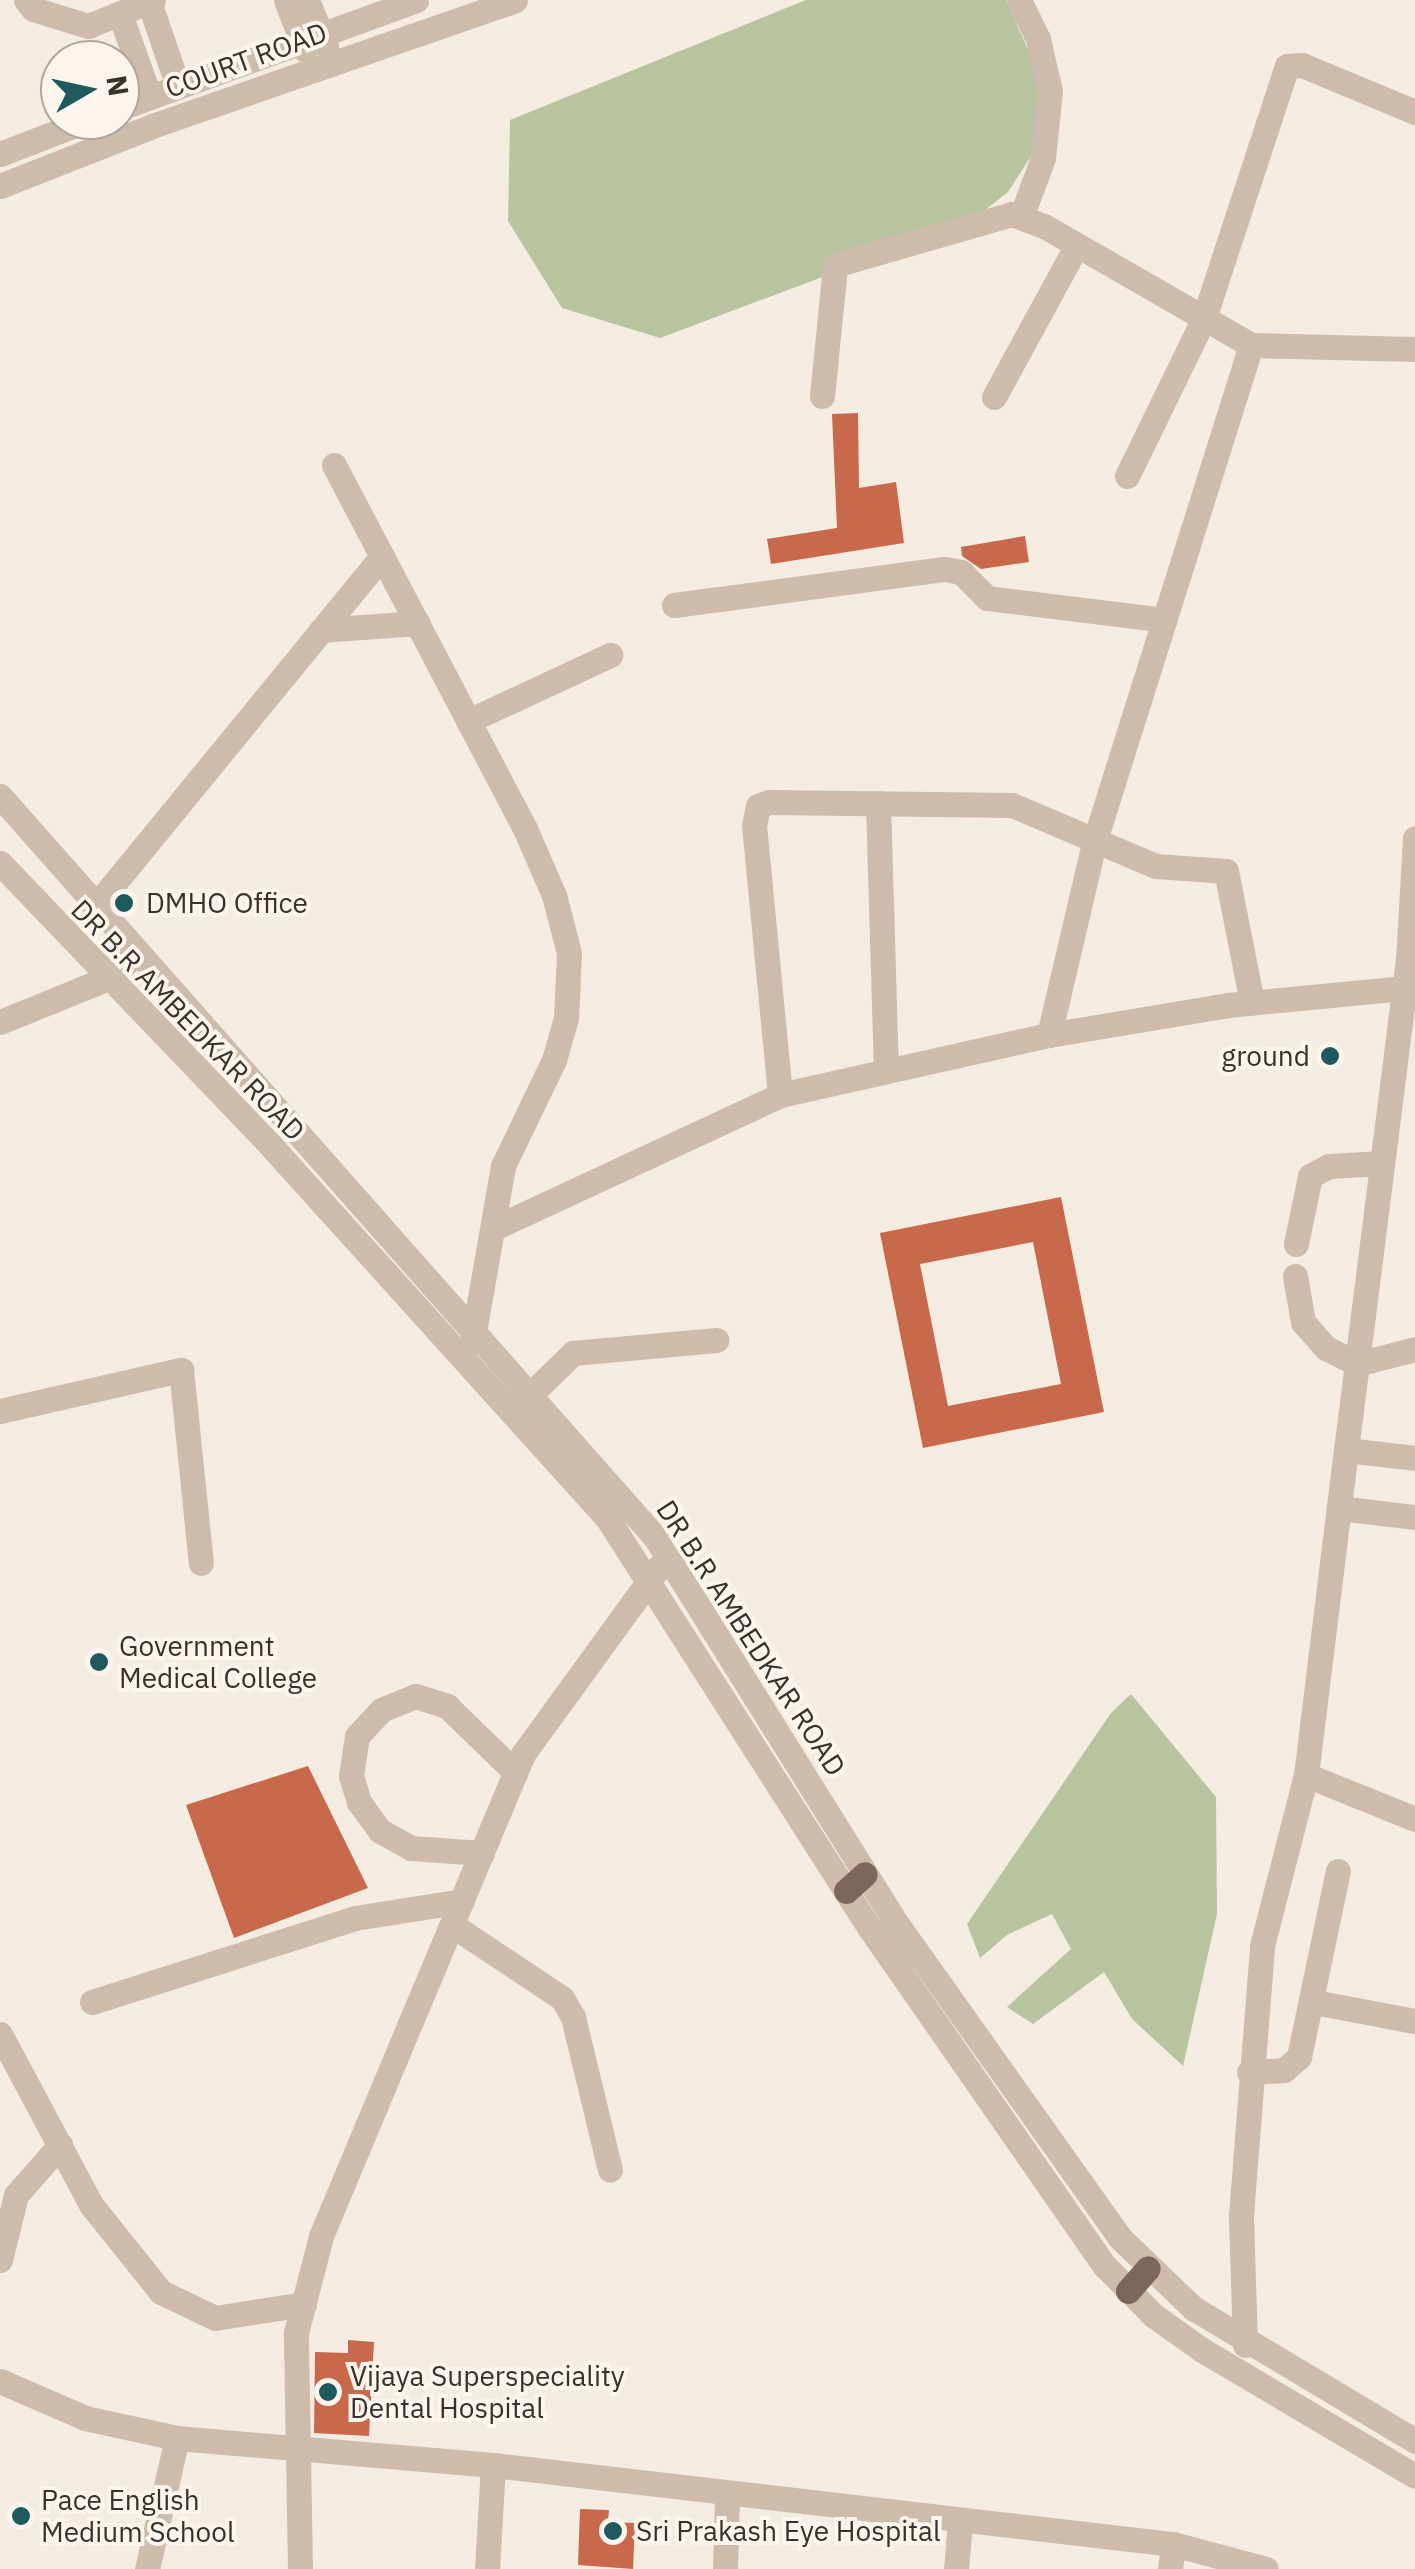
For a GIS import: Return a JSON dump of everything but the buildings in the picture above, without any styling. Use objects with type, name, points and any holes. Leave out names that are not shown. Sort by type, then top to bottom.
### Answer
[{"type":"main road","points":[[1128,2291],[1148,2268]]},
{"type":"street","points":[[26,0],[33,9],[82,26],[151,1],[178,86]]},
{"type":"street","points":[[286,0],[310,34]]},
{"type":"street","points":[[306,0],[310,34],[321,65]]},
{"type":"street","name":"COURT ROAD","points":[[140,100],[310,34],[351,10],[416,0]]},
{"type":"street","name":"COURT ROAD","points":[[0,186],[321,65],[515,0]]},
{"type":"street","points":[[1019,0],[1038,39],[1050,91],[1043,158],[1021,217]]},
{"type":"street","points":[[120,14],[149,96]]},
{"type":"street","points":[[1127,476],[1204,318],[1287,66],[1302,65],[1415,112]]},
{"type":"street","points":[[0,154],[40,139]]},
{"type":"street","points":[[822,396],[835,265],[1012,214],[1078,245],[1250,345],[1415,349]]},
{"type":"street","points":[[994,396],[1078,245]]},
{"type":"street","points":[[1049,1035],[1094,843],[1250,345]]},
{"type":"street","points":[[334,466],[554,894],[569,953],[566,1018],[548,1072],[509,1147],[471,1345]]},
{"type":"street","points":[[94,908],[382,556]]},
{"type":"street","points":[[674,605],[946,569],[961,572],[979,596],[1165,620]]},
{"type":"street","points":[[321,630],[418,623]]},
{"type":"street","points":[[468,721],[610,655]]},
{"type":"street","name":"DR B.R AMBEDKAR ROAD","points":[[0,796],[471,1345],[594,1500],[856,1882],[1128,2291],[1190,2342],[1415,2476]]},
{"type":"street","points":[[780,1095],[753,813],[769,802],[1012,804],[1094,843],[1156,866],[1226,871],[1252,1002]]},
{"type":"street","points":[[878,803],[886,1071]]},
{"type":"street","points":[[1247,2376],[1241,2215],[1262,1946],[1306,1775],[1404,988],[1415,838]]},
{"type":"street","name":"DR B.R AMBEDKAR ROAD","points":[[0,862],[106,980],[471,1345],[532,1394],[667,1556],[856,1882],[1119,2237],[1193,2308],[1245,2334],[1415,2441]]},
{"type":"street","points":[[0,1022],[106,980],[138,954]]},
{"type":"street","points":[[494,1228],[780,1095],[1049,1035],[1252,1002],[1404,988]]},
{"type":"street","points":[[1296,1244],[1310,1176],[1329,1166],[1382,1163]]},
{"type":"street","points":[[1294,1276],[1304,1322],[1326,1348],[1357,1364],[1415,1349]]},
{"type":"street","points":[[532,1394],[573,1353],[716,1340]]},
{"type":"street","points":[[0,1412],[181,1370],[201,1562]]},
{"type":"street","points":[[1346,1450],[1415,1458]]},
{"type":"street","points":[[1339,1508],[1415,1516]]},
{"type":"street","points":[[300,2569],[296,2333],[322,2236],[515,1772],[667,1556]]},
{"type":"street","points":[[482,1853],[411,1848],[380,1831],[358,1802],[350,1776],[357,1736],[382,1710],[415,1696],[446,1706],[515,1772]]},
{"type":"street","points":[[1306,1775],[1415,1820]]},
{"type":"street","points":[[1250,2072],[1284,2070],[1299,2057],[1314,2002],[1338,1871]]},
{"type":"street","points":[[92,2002],[355,1918],[457,1913],[562,1998],[610,2170]]},
{"type":"street","points":[[1314,2002],[1415,2021]]},
{"type":"street","points":[[0,2034],[92,2206],[161,2292],[216,2318],[304,2304]]},
{"type":"street","points":[[0,2260],[16,2196],[60,2145]]},
{"type":"street","points":[[0,2381],[85,2418],[177,2438],[493,2465],[727,2497],[960,2522],[1266,2569]]},
{"type":"street","points":[[147,2569],[177,2438]]},
{"type":"street","points":[[487,2569],[493,2465]]},
{"type":"street","points":[[725,2569],[727,2497]]},
{"type":"street","points":[[956,2569],[960,2522]]},
{"type":"green space","points":[[806,0],[1006,0],[1041,79],[1039,144],[1008,192],[971,221],[660,338],[562,308],[508,221],[510,120]]},
{"type":"green space","points":[[1131,1694],[1216,1797],[1217,1914],[1183,2066],[1132,2019],[1104,1972],[1033,2024],[1007,2007],[1071,1949],[1052,1914],[1007,1935],[980,1958],[967,1924],[1111,1713]]},
{"type":"place","name":"DMHO Office","points":[[124,903]]},
{"type":"place","name":"ground","points":[[1330,1056]]},
{"type":"place","name":"Government Medical College","points":[[99,1662]]},
{"type":"place","name":"Vijaya Superspeciality Dental Hospital","points":[[328,2392]]},
{"type":"place","name":"Pace English Medium School","points":[[21,2516]]},
{"type":"place","name":"Sri Prakash Eye Hospital","points":[[613,2531]]}]
